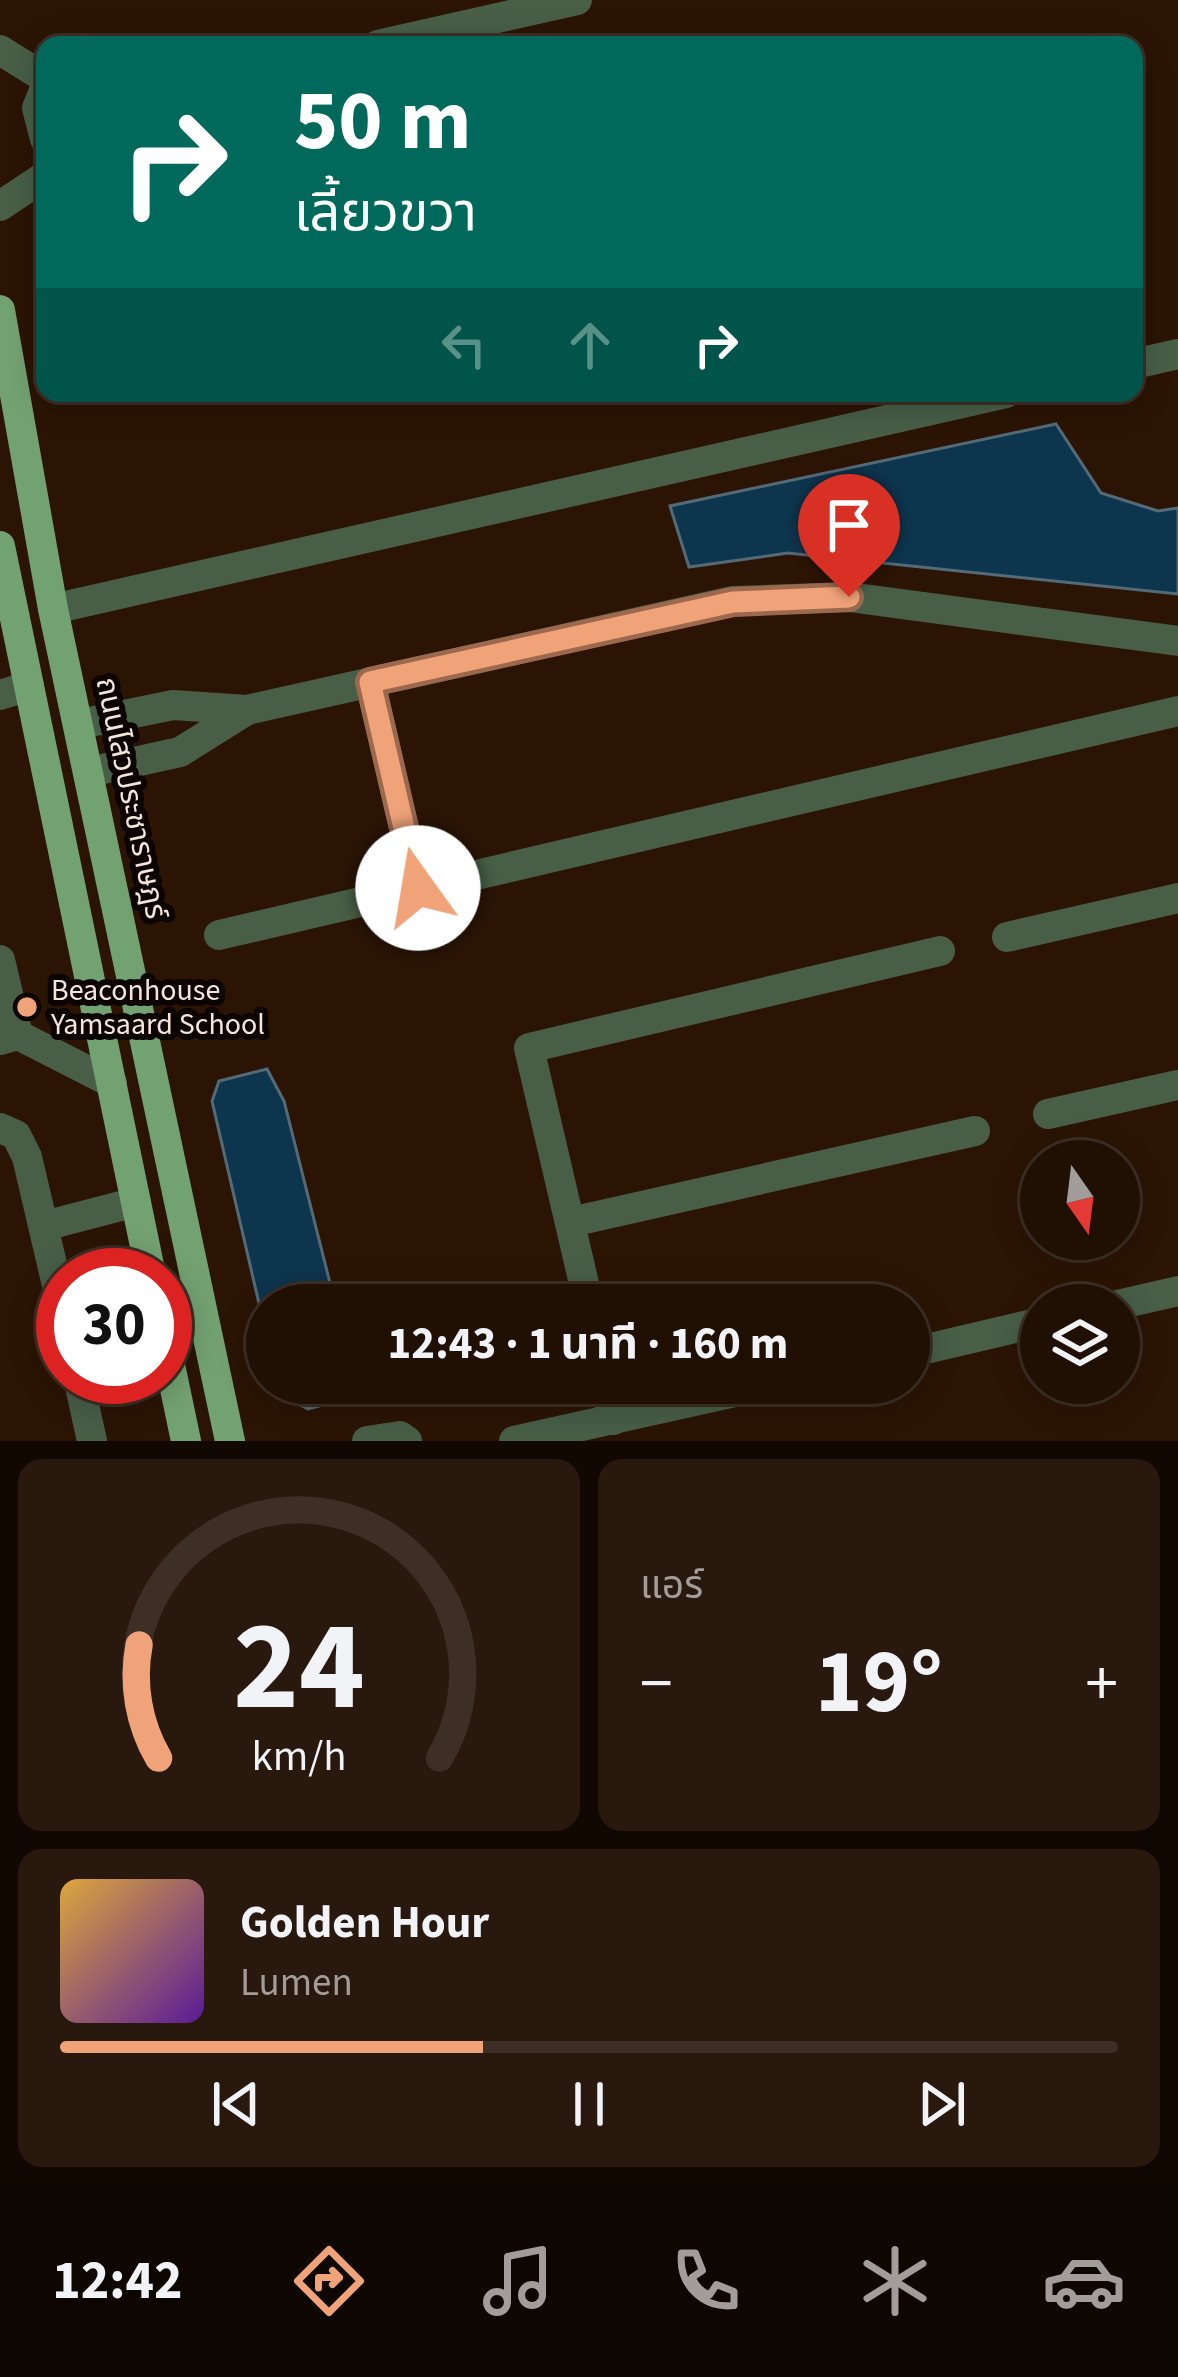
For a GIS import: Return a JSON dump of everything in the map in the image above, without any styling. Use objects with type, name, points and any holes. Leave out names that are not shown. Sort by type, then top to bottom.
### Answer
[{"type":"main road","name":"ถนนไสวประชาราษฎร์","points":[[0,310],[53,609],[230,1441]]},
{"type":"main road","points":[[0,547],[14,690],[112,1083],[145,1248]]},
{"type":"main road","points":[[178,1404],[186,1441]]},
{"type":"street","points":[[418,36],[577,0]]},
{"type":"street","points":[[0,50],[36,72]]},
{"type":"street","points":[[0,206],[36,184]]},
{"type":"street","points":[[1143,362],[1178,354]]},
{"type":"street","points":[[53,609],[966,402]]},
{"type":"street","points":[[80,724],[173,705],[247,710],[733,602],[849,597],[1178,641]]},
{"type":"street","points":[[370,682],[418,888]]},
{"type":"street","points":[[89,772],[181,752],[247,710]]},
{"type":"street","points":[[219,935],[1178,711]]},
{"type":"street","points":[[1007,937],[1178,898]]},
{"type":"street","points":[[584,1284],[529,1048],[940,951]]},
{"type":"street","points":[[0,960],[9,1037],[112,1083]]},
{"type":"street","points":[[1048,1114],[1178,1085]]},
{"type":"street","points":[[0,1128],[16,1135],[27,1156],[49,1248]]},
{"type":"street","points":[[571,1222],[975,1131]]},
{"type":"street","points":[[44,1226],[136,1202]]},
{"type":"street","points":[[1140,1300],[1178,1291]]},
{"type":"street","points":[[930,1348],[1020,1327]]},
{"type":"street","points":[[84,1404],[92,1441]]},
{"type":"street","points":[[610,1404],[613,1420]]},
{"type":"street","points":[[514,1441],[683,1404]]},
{"type":"street","points":[[367,1441],[400,1436],[407,1441]]},
{"type":"water","points":[[1056,424],[1101,493],[1158,511],[1178,508],[1178,594],[788,553],[689,567],[670,506]]},
{"type":"water","points":[[267,1069],[284,1101],[330,1284],[254,1284],[212,1101],[219,1081]]},
{"type":"place","name":"Beaconhouse Yamsaard School","points":[[27,1007]]},
{"type":"route","points":[[418,888],[370,682],[733,602],[849,597]]}]
